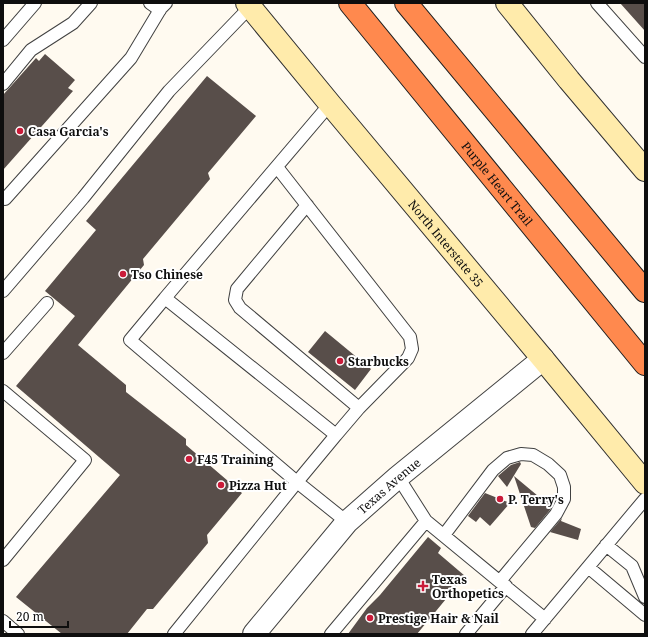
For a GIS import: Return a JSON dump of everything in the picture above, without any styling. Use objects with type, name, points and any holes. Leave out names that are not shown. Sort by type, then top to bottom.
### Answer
[{"type":"highway","name":"Purple Heart Trail","points":[[350,3],[645,364]]},
{"type":"highway","points":[[406,3],[645,291]]},
{"type":"main road","points":[[507,3],[569,80],[645,170]]},
{"type":"main road","name":"North Interstate 35","points":[[249,5],[645,483]]},
{"type":"street","name":"Texas Avenue","points":[[254,634],[346,522],[543,359]]},
{"type":"lane","points":[[3,40],[35,3]]},
{"type":"lane","points":[[3,84],[31,50],[73,23],[91,3]]},
{"type":"lane","points":[[597,3],[645,58]]},
{"type":"lane","points":[[3,197],[5,199],[131,58],[159,5]]},
{"type":"lane","points":[[3,291],[83,198],[169,91],[249,5]]},
{"type":"lane","points":[[330,104],[130,340],[346,522]]},
{"type":"lane","points":[[174,634],[336,435],[359,408],[408,358],[412,349],[410,337],[277,167]]},
{"type":"lane","points":[[307,205],[237,289],[235,300],[240,308],[359,408]]},
{"type":"lane","points":[[165,298],[336,435]]},
{"type":"lane","points":[[3,354],[47,303]]},
{"type":"lane","points":[[3,391],[85,460],[3,560]]},
{"type":"lane","points":[[444,535],[493,470],[507,458],[521,454],[533,455],[548,464],[560,475],[564,487],[564,499],[556,514],[466,634]]},
{"type":"lane","points":[[398,478],[426,521],[545,618]]},
{"type":"lane","points":[[532,634],[645,499]]},
{"type":"lane","points":[[331,634],[426,521]]},
{"type":"lane","points":[[606,545],[632,566],[645,597]]},
{"type":"lane","points":[[588,567],[645,615]]},
{"type":"lane","points":[[3,621],[18,634]]},
{"type":"building","points":[[620,3],[645,3],[645,31]]},
{"type":"building","name":"Casa Garcia's","points":[[45,54],[75,80],[68,88],[73,91],[3,170],[3,95],[36,58],[39,61]]},
{"type":"building","points":[[207,76],[256,116],[208,173],[210,179],[143,259],[144,265],[78,345],[126,385],[126,392],[186,439],[186,445],[242,493],[207,535],[208,543],[153,609],[147,609],[127,634],[62,634],[16,597],[120,475],[16,386],[75,316],[45,291],[96,230],[86,221]]},
{"type":"building","name":"Starbucks","points":[[325,331],[371,369],[355,390],[308,352]]},
{"type":"building","points":[[520,462],[521,464],[507,487],[498,476],[511,465]]},
{"type":"building","points":[[514,476],[538,496],[554,496],[556,499],[550,510],[535,528],[531,527]]},
{"type":"building","points":[[485,493],[510,503],[490,526],[480,517],[476,522],[468,516]]},
{"type":"building","points":[[562,518],[561,521],[581,529],[578,540],[550,532]]},
{"type":"building","name":"Texas Orthopetics","points":[[428,537],[441,548],[438,553],[465,576],[417,634],[348,634],[367,608],[380,595]]},
{"type":"place","name":"Casa Garcia's","points":[[20,131]]},
{"type":"place","name":"Tso Chinese","points":[[123,274]]},
{"type":"place","name":"Starbucks","points":[[340,361]]},
{"type":"place","name":"F45 Training","points":[[189,459]]},
{"type":"place","name":"Pizza Hut","points":[[221,485]]},
{"type":"place","name":"P. Terry's","points":[[500,499]]},
{"type":"place","name":"Texas Orthopetics","points":[[423,586]]},
{"type":"place","name":"Prestige Hair & Nail","points":[[370,618]]}]
